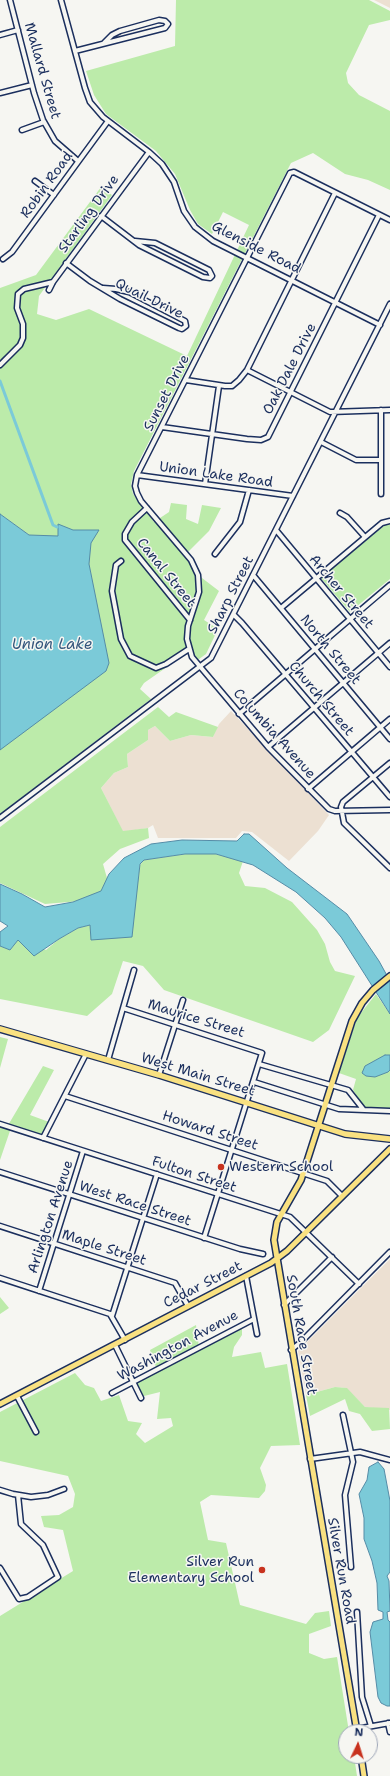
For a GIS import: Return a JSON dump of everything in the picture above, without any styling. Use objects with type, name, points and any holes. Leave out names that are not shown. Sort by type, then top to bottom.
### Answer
[{"type":"highway","name":"West Main Street","points":[[0,1029],[248,1102],[318,1126],[355,1136],[390,1139]]},
{"type":"main road","name":"South Race Street","points":[[303,1414],[276,1259],[274,1231],[281,1214],[296,1191],[303,1173],[352,1022],[362,1003],[372,990],[390,976]]},
{"type":"main road","name":"Cedar Street","points":[[0,1404],[125,1340],[276,1259],[390,1148]]},
{"type":"main road","name":"Silver Run Road","points":[[303,1414],[356,1724]]},
{"type":"main road","points":[[362,1764],[364,1776]]},
{"type":"street","name":"Mallard Street","points":[[10,0],[32,85],[44,122],[55,141],[78,161]]},
{"type":"street","name":"Glenside Road","points":[[61,0],[87,96],[99,114],[148,152],[168,172],[178,193],[184,211],[195,227],[207,237],[380,325]]},
{"type":"street","points":[[75,52],[104,43],[165,28],[168,24],[164,20],[159,20],[120,31],[112,35],[104,43]]},
{"type":"street","points":[[0,35],[18,30]]},
{"type":"street","points":[[0,93],[32,85]]},
{"type":"street","name":"Robin Road","points":[[3,259],[12,252],[108,121]]},
{"type":"street","points":[[22,130],[44,122]]},
{"type":"street","name":"Starling Drive","points":[[49,290],[66,263],[148,152]]},
{"type":"street","name":"Sunset Drive","points":[[137,475],[292,172],[335,192]]},
{"type":"street","points":[[35,181],[54,195]]},
{"type":"street","points":[[186,380],[220,386],[235,384],[247,370],[335,192],[390,220]]},
{"type":"street","name":"Oak Dale Drive","points":[[162,427],[247,439],[265,439],[270,433],[291,392],[379,215]]},
{"type":"street","points":[[101,216],[135,241],[145,248],[203,277],[210,278],[212,276],[209,270],[155,243],[135,241]]},
{"type":"street","name":"Quail Drive","points":[[66,263],[116,297],[176,327],[182,329],[186,326],[185,321],[129,292],[103,288]]},
{"type":"street","points":[[0,365],[20,345],[24,338],[23,324],[17,308],[18,294],[24,289],[53,282]]},
{"type":"street","name":"Sharp Street","points":[[0,818],[211,658],[390,304]]},
{"type":"street","points":[[247,370],[330,412],[390,410]]},
{"type":"street","points":[[205,484],[220,386]]},
{"type":"street","points":[[380,410],[381,494]]},
{"type":"street","points":[[321,442],[356,460],[381,460]]},
{"type":"street","points":[[121,561],[116,565],[112,591],[121,639],[130,656],[156,668],[166,664],[189,649],[187,639],[190,620],[199,592],[199,580],[196,570],[190,560],[147,508],[136,490],[137,475]]},
{"type":"street","name":"Union Lake Road","points":[[137,475],[293,496]]},
{"type":"street","points":[[215,554],[240,522],[249,490]]},
{"type":"street","name":"Canal Street","points":[[147,508],[132,522],[125,534],[125,540],[190,620]]},
{"type":"street","points":[[340,513],[347,517],[365,537]]},
{"type":"street","points":[[281,608],[382,523],[390,521]]},
{"type":"street","name":"Archer Street","points":[[276,530],[390,667]]},
{"type":"street","name":"North Street","points":[[254,575],[390,739]]},
{"type":"street","points":[[239,714],[390,585]]},
{"type":"street","name":"Church Street","points":[[234,615],[390,798]]},
{"type":"street","points":[[268,747],[390,643]]},
{"type":"street","name":"Columbia Avenue","points":[[189,649],[201,667],[268,747],[327,807],[335,811],[342,811]]},
{"type":"street","points":[[308,789],[390,719]]},
{"type":"street","points":[[390,763],[343,802],[342,811],[343,822],[390,868]]},
{"type":"street","points":[[342,811],[390,810]]},
{"type":"street","points":[[108,1060],[134,970]]},
{"type":"street","points":[[159,1075],[183,1000]]},
{"type":"street","name":"Maurice Street","points":[[123,1008],[262,1053],[259,1064]]},
{"type":"street","points":[[43,1138],[86,1054]]},
{"type":"street","points":[[204,1238],[259,1064],[350,1092],[363,1109]]},
{"type":"street","points":[[254,1082],[341,1110],[363,1109],[390,1111]]},
{"type":"street","name":"Howard Street","points":[[65,1096],[327,1181],[342,1196]]},
{"type":"street","name":"Fulton Street","points":[[0,1124],[290,1217],[359,1284]]},
{"type":"street","name":"Arlington Avenue","points":[[39,1291],[83,1151]]},
{"type":"street","name":"West Race Street","points":[[0,1172],[255,1254],[263,1254]]},
{"type":"street","points":[[112,1316],[158,1174]]},
{"type":"street","name":"Maple Street","points":[[0,1226],[176,1284],[188,1306]]},
{"type":"street","points":[[291,1350],[302,1342],[390,1252]]},
{"type":"street","points":[[284,1306],[332,1257]]},
{"type":"street","points":[[246,1276],[257,1334]]},
{"type":"street","points":[[0,1278],[107,1312],[112,1316],[125,1340]]},
{"type":"street","name":"Washington Avenue","points":[[112,1393],[254,1319]]},
{"type":"street","points":[[114,1345],[141,1398]]},
{"type":"street","points":[[17,1396],[36,1432]]},
{"type":"street","points":[[343,1415],[352,1453],[353,1467],[345,1495],[351,1567]]},
{"type":"street","points":[[310,1459],[352,1453],[366,1453],[390,1460]]},
{"type":"street","points":[[0,1490],[31,1497],[48,1495],[64,1490]]},
{"type":"street","points":[[0,1568],[18,1599],[23,1600],[58,1577],[45,1548],[36,1537],[21,1524],[18,1495]]},
{"type":"street","points":[[356,1612],[362,1696],[370,1724]]},
{"type":"street","points":[[378,1725],[389,1723],[390,1732]]},
{"type":"shaded area","points":[[374,0],[390,0],[390,8]]},
{"type":"shaded area","points":[[231,711],[329,815],[318,831],[289,861],[252,832],[242,831],[236,838],[158,838],[153,825],[148,828],[123,832],[101,788],[114,773],[128,767],[127,754],[148,740],[148,730],[155,726],[170,741],[191,735],[213,737],[219,724]]},
{"type":"shaded area","points":[[390,1259],[390,1410],[365,1407],[346,1388],[335,1387],[306,1395],[298,1351]]},
{"type":"green space","points":[[176,0],[369,0],[390,11],[390,20],[369,25],[346,73],[348,83],[359,95],[390,111],[390,190],[368,180],[345,174],[313,153],[291,163],[134,471],[131,484],[133,494],[154,522],[169,512],[171,503],[187,505],[186,519],[198,524],[202,505],[221,508],[209,531],[188,552],[202,578],[219,591],[204,620],[218,629],[206,654],[195,662],[187,653],[144,683],[140,689],[151,699],[0,814],[0,517],[27,535],[57,536],[29,535],[0,514],[0,288],[36,275],[101,187],[112,195],[39,296],[37,314],[56,320],[89,309],[187,356],[249,225],[223,212],[212,234],[198,224],[190,210],[175,174],[156,151],[106,114],[94,95],[86,71],[175,46]]},
{"type":"green space","points":[[390,524],[390,579],[350,612],[321,578],[385,525]]},
{"type":"green space","points":[[158,707],[169,717],[176,712],[218,727],[213,737],[191,735],[170,741],[155,726],[148,730],[148,740],[127,754],[128,767],[114,773],[101,788],[123,831],[148,828],[149,838],[120,849],[103,864],[109,885],[92,900],[45,904],[0,883],[0,827]]},
{"type":"green space","points":[[185,854],[216,854],[243,861],[239,873],[245,886],[265,888],[292,902],[317,930],[325,944],[330,962],[335,971],[355,976],[329,1030],[313,1042],[164,990],[143,966],[123,961],[112,994],[87,1016],[0,999],[0,946],[10,950],[18,939],[46,950],[59,939],[78,928],[90,925],[138,877],[140,865],[144,860]]},
{"type":"green space","points":[[376,994],[390,1014],[390,1109],[364,1107],[353,1090],[356,1079],[339,1073],[357,1018]]},
{"type":"green space","points":[[0,1037],[8,1039],[0,1068]]},
{"type":"green space","points":[[43,1066],[54,1070],[30,1115],[49,1122],[43,1135],[12,1125],[0,1160],[0,1125],[7,1127]]},
{"type":"green space","points":[[0,1297],[9,1308],[0,1314]]},
{"type":"green space","points":[[196,1325],[199,1347],[242,1327],[242,1335],[234,1347],[232,1357],[261,1352],[265,1368],[287,1364],[300,1445],[271,1446],[260,1468],[266,1485],[265,1491],[259,1498],[211,1495],[200,1502],[208,1540],[226,1543],[240,1605],[306,1624],[315,1613],[329,1611],[331,1626],[309,1634],[309,1653],[324,1659],[337,1657],[348,1724],[338,1724],[338,1764],[355,1764],[357,1776],[0,1776],[0,1616],[73,1571],[63,1530],[44,1527],[41,1516],[59,1515],[73,1507],[75,1494],[68,1476],[0,1461],[0,1412],[75,1373],[85,1385],[94,1388],[101,1401],[119,1395],[128,1421],[142,1423],[136,1434],[145,1443],[173,1426],[171,1418],[157,1419],[160,1392],[140,1397],[135,1381],[157,1370],[150,1350]]},
{"type":"green space","points":[[335,1387],[347,1388],[365,1407],[389,1408],[390,1429],[372,1431],[360,1414],[349,1411],[345,1399],[310,1416],[306,1395]]},
{"type":"water","name":"Union Lake","points":[[0,514],[29,535],[58,536],[58,524],[73,530],[99,530],[91,543],[89,564],[109,663],[106,671],[0,750]]},
{"type":"water","points":[[244,834],[249,834],[287,868],[347,914],[379,961],[390,981],[390,1014],[341,937],[325,918],[296,892],[253,865],[216,854],[185,854],[144,860],[140,864],[132,937],[91,940],[90,925],[78,928],[34,956],[18,940],[10,950],[0,946],[0,932],[8,926],[0,921],[0,884],[45,907],[73,902],[101,891],[109,874],[124,858],[151,844],[182,840],[237,841]]},
{"type":"water","points":[[385,1055],[390,1055],[390,1070],[388,1072],[375,1077],[366,1076],[362,1073],[365,1066]]},
{"type":"water","points":[[378,1462],[384,1469],[390,1501],[390,1572],[387,1576],[389,1581],[390,1611],[387,1612],[388,1620],[390,1622],[390,1706],[381,1703],[378,1697],[370,1632],[373,1622],[383,1619],[383,1612],[378,1610],[377,1583],[372,1561],[364,1539],[364,1518],[359,1494],[367,1480],[369,1467]]},
{"type":"waterway","points":[[0,381],[53,525],[57,527]]},
{"type":"place","name":"Western School","points":[[221,1167]]},
{"type":"place","name":"Silver Run Elementary School","points":[[262,1570]]}]
